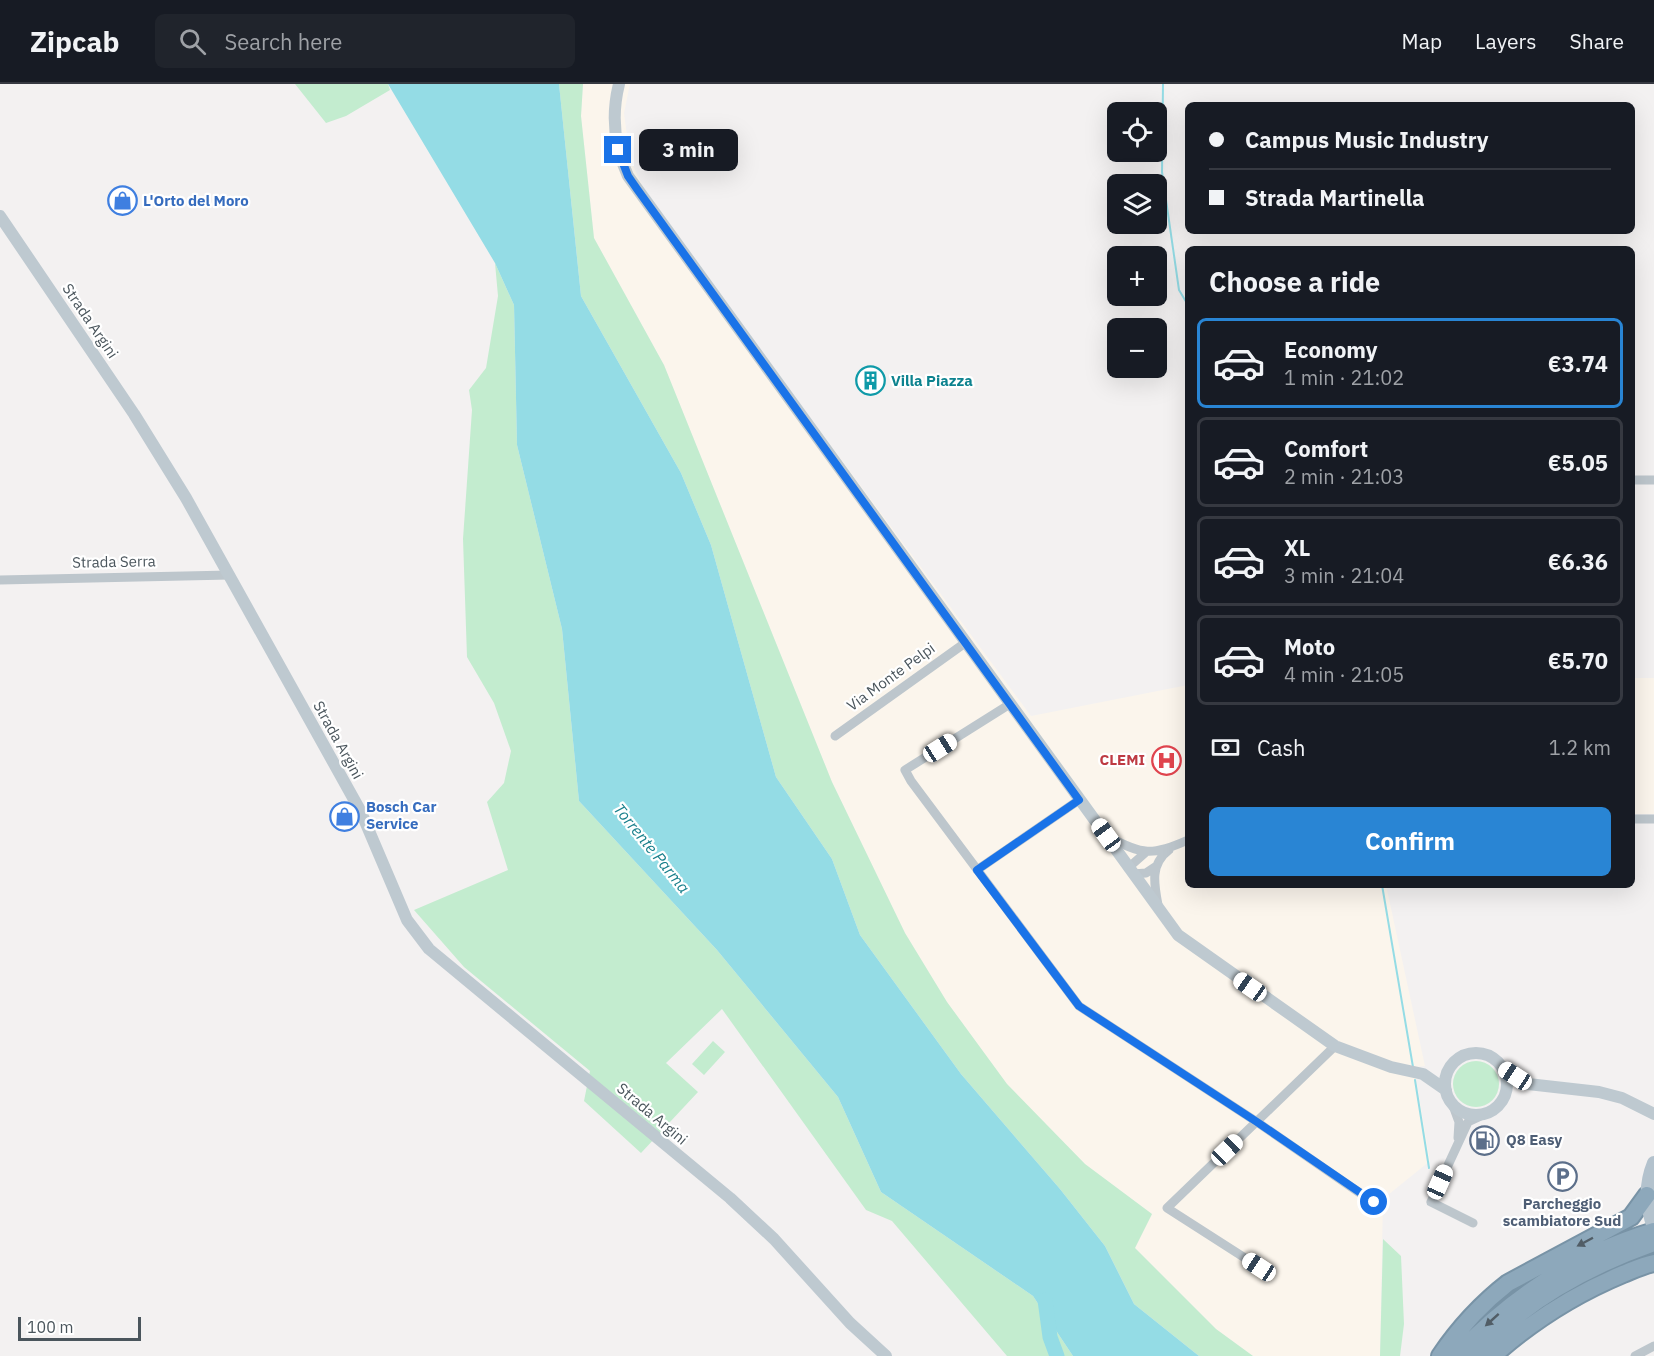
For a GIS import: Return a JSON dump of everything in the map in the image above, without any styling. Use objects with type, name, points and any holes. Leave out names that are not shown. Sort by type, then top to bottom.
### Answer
[{"type":"highway","points":[[1440,1356],[1468,1319],[1508,1283],[1631,1217],[1647,1195]]},
{"type":"highway","points":[[1474,1356],[1524,1311],[1558,1287],[1635,1243],[1654,1229]]},
{"type":"highway","points":[[1456,1356],[1477,1334],[1527,1293],[1582,1259],[1635,1243],[1654,1243]]},
{"type":"highway","points":[[1493,1356],[1513,1338],[1555,1308],[1594,1286],[1654,1263]]},
{"type":"main road","points":[[1654,1163],[1647,1195],[1649,1214],[1654,1229]]},
{"type":"street","points":[[619,84],[615,100],[615,135],[621,160],[628,176],[964,643],[1178,935],[1335,1046],[1391,1067],[1423,1074],[1446,1090]]},
{"type":"street","name":"Strada Argini","points":[[0,216],[134,414],[230,575],[361,812],[407,920],[429,949],[730,1198],[774,1239],[856,1330],[886,1356]]},
{"type":"street","points":[[1635,480],[1654,480]]},
{"type":"street","name":"Strada Serra","points":[[0,580],[230,575]]},
{"type":"street","name":"Via Monte Pelpi","points":[[835,736],[964,643]]},
{"type":"street","points":[[1010,704],[905,770],[977,870],[1079,1006],[1257,1122],[1374,1202]]},
{"type":"street","points":[[977,870],[1079,800]]},
{"type":"street","points":[[1635,819],[1654,819]]},
{"type":"street","points":[[1106,835],[1145,853],[1173,847]]},
{"type":"street","points":[[1158,909],[1154,888],[1155,867],[1160,856],[1185,841]]},
{"type":"street","points":[[1130,871],[1145,853]]},
{"type":"street","points":[[1130,871],[1146,873],[1155,867]]},
{"type":"street","points":[[1259,1267],[1167,1208],[1335,1046]]},
{"type":"street","points":[[1423,1074],[1451,1067],[1467,1055],[1477,1053],[1487,1055],[1528,1084],[1599,1092],[1622,1098],[1648,1111],[1654,1122]]},
{"type":"street","points":[[1451,1067],[1447,1074],[1446,1090],[1459,1122],[1458,1143]]},
{"type":"street","points":[[1473,1223],[1431,1202],[1468,1122],[1497,1107],[1506,1094],[1508,1084],[1503,1067]]},
{"type":"street","points":[[1506,1094],[1528,1084]]},
{"type":"street","points":[[1452,1103],[1466,1114],[1483,1115]]},
{"type":"street","points":[[1635,1356],[1654,1346]]},
{"type":"shaded area","points":[[583,84],[630,84],[624,113],[630,159],[648,198],[1031,716],[1185,686],[1185,888],[1387,888],[1425,1066],[1414,1067],[1430,1161],[1383,1199],[1380,1356],[1253,1356],[1216,1329],[1135,1248],[1152,1214],[1085,1164],[1007,1084],[947,1002],[905,933],[832,782],[664,365],[594,238],[581,116]]},
{"type":"shaded area","points":[[1635,678],[1654,678],[1654,814],[1635,814]]},
{"type":"green space","points":[[295,84],[388,84],[390,90],[346,116],[326,123]]},
{"type":"green space","points":[[559,84],[583,84],[581,116],[594,238],[664,365],[832,782],[905,933],[947,1002],[1007,1084],[1085,1164],[1152,1214],[1135,1248],[1216,1329],[1253,1356],[1199,1356],[1134,1304],[1105,1246],[1060,1189],[961,1074],[860,935],[832,859],[776,777],[711,545],[681,473],[581,296]]},
{"type":"green space","points":[[495,263],[514,305],[517,445],[562,629],[579,801],[717,950],[838,1097],[881,1192],[1033,1296],[1073,1356],[1007,1356],[892,1221],[866,1210],[722,1009],[666,1063],[698,1092],[641,1153],[584,1101],[590,1071],[464,967],[414,910],[508,870],[487,802],[504,783],[511,751],[494,703],[467,657],[463,539],[472,410],[469,390],[486,368],[498,296]]},
{"type":"green space","points":[[713,1041],[725,1052],[704,1075],[692,1064]]},
{"type":"green space","points":[[1476,1061],[1492,1068],[1499,1084],[1492,1100],[1476,1107],[1460,1100],[1453,1084],[1460,1068]]},
{"type":"green space","points":[[1383,1239],[1401,1256],[1404,1324],[1400,1356],[1380,1356]]},
{"type":"water","points":[[388,84],[559,84],[581,296],[681,473],[711,545],[776,777],[832,859],[860,935],[961,1074],[1060,1189],[1105,1246],[1134,1304],[1199,1356],[1073,1356],[1033,1296],[881,1192],[838,1097],[717,950],[579,801],[562,629],[517,445],[514,305],[495,263]]},
{"type":"building","name":"Villa Piazza","points":[[876,369],[884,384],[864,394],[856,379]]},
{"type":"waterway","points":[[1163,84],[1162,172],[1179,290],[1185,300]]},
{"type":"waterway","points":[[1383,888],[1413,1067]]},
{"type":"waterway","points":[[1415,1080],[1429,1168]]},
{"type":"waterway","name":"Torrente Parma","points":[[1045,1300],[1050,1337],[1057,1356]]},
{"type":"place","name":"L'Orto del Moro","points":[[122,201]]},
{"type":"place","name":"Villa Piazza","points":[[870,381]]},
{"type":"place","name":"CLEMI","points":[[1166,760]]},
{"type":"place","name":"Bosch Car Service","points":[[345,816]]},
{"type":"place","name":"Q8 Easy","points":[[1485,1140]]},
{"type":"place","name":"Parcheggio scambiatore Sud","points":[[1562,1177]]},
{"type":"route","points":[[618,150],[628,176],[637,189],[1079,800],[977,870],[1079,1006],[1257,1122],[1374,1202]]}]
